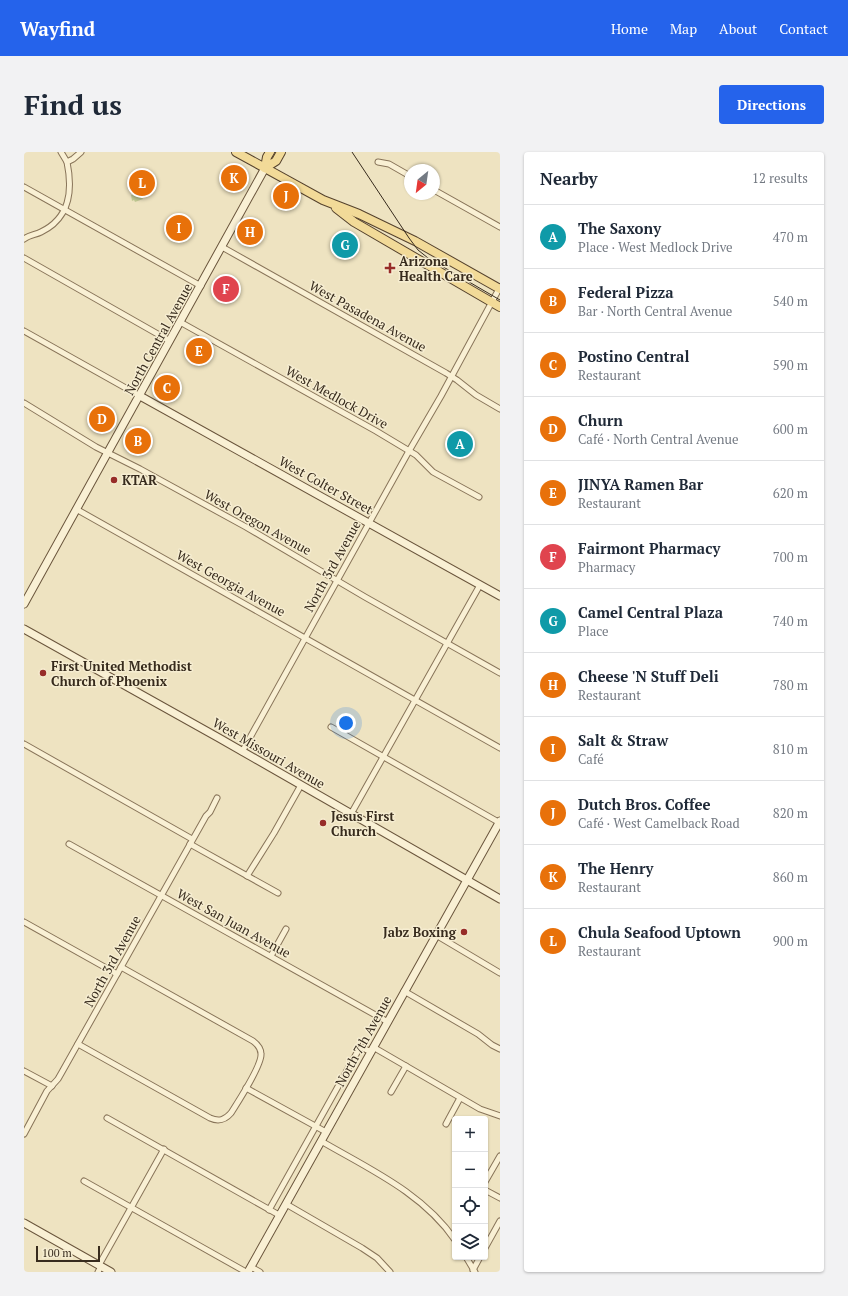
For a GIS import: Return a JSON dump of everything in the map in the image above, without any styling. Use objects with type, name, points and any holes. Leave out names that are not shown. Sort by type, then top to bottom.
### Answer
[{"type":"main road","points":[[236,152],[330,203],[380,223],[415,241],[500,288]]},
{"type":"main road","name":"North Central Avenue","points":[[24,604],[201,286],[265,168],[267,157],[270,152]]},
{"type":"main road","name":"North Central Avenue","points":[[265,168],[276,161],[281,152]]},
{"type":"main road","points":[[330,203],[360,226],[500,307]]},
{"type":"main road","points":[[360,226],[366,222],[380,223]]},
{"type":"main road","name":"West Colter Street","points":[[140,396],[500,596]]},
{"type":"main road","name":"West Missouri Avenue","points":[[24,629],[500,899]]},
{"type":"main road","name":"North 7th Avenue","points":[[248,1270],[500,822]]},
{"type":"main road","points":[[24,1223],[100,1268],[112,1272]]},
{"type":"street","points":[[24,239],[27,236],[41,232],[54,223],[65,210],[69,199],[70,177],[67,162],[61,152]]},
{"type":"street","points":[[67,162],[73,160],[81,152]]},
{"type":"street","points":[[378,162],[389,164],[404,173]]},
{"type":"street","points":[[24,187],[201,286]]},
{"type":"street","points":[[440,193],[500,227]]},
{"type":"street","name":"West Pasadena Avenue","points":[[222,247],[451,376],[476,395],[500,409]]},
{"type":"street","points":[[24,258],[170,341]]},
{"type":"street","name":"North 3rd Avenue","points":[[242,752],[500,288]]},
{"type":"street","name":"West Medlock Drive","points":[[180,322],[416,455],[433,472],[479,498]]},
{"type":"street","points":[[24,331],[140,396]]},
{"type":"street","name":"West Oregon Avenue","points":[[24,403],[69,432],[246,528],[500,673]]},
{"type":"street","name":"West Georgia Avenue","points":[[76,509],[500,748]]},
{"type":"street","points":[[351,814],[480,585]]},
{"type":"street","points":[[331,727],[500,822]]},
{"type":"street","points":[[24,744],[278,893]]},
{"type":"street","points":[[247,876],[301,785]]},
{"type":"street","name":"North 3rd Avenue","points":[[24,1134],[47,1091],[58,1079],[217,798]]},
{"type":"street","name":"West San Juan Avenue","points":[[69,844],[388,1022]]},
{"type":"street","points":[[24,922],[117,974]]},
{"type":"street","points":[[271,956],[286,929]]},
{"type":"street","points":[[436,935],[500,972]]},
{"type":"street","points":[[78,1044],[210,1118],[219,1121],[228,1118],[246,1088],[261,1060],[261,1049],[253,1041],[121,966]]},
{"type":"street","points":[[404,991],[478,1034],[492,1045],[500,1049]]},
{"type":"street","points":[[269,1210],[358,1049],[361,1047],[372,1050],[406,1066],[480,1110],[500,1116]]},
{"type":"street","points":[[391,1092],[406,1066]]},
{"type":"street","points":[[24,1071],[52,1086]]},
{"type":"street","points":[[246,1088],[326,1132]]},
{"type":"street","points":[[446,1124],[460,1098]]},
{"type":"street","points":[[107,1118],[279,1215]]},
{"type":"street","points":[[321,1141],[401,1188],[429,1209],[452,1236]]},
{"type":"street","points":[[100,1268],[131,1207],[164,1149]]},
{"type":"street","points":[[488,1177],[500,1156]]},
{"type":"street","points":[[84,1181],[248,1270],[260,1272]]},
{"type":"street","points":[[488,1192],[500,1198]]},
{"type":"street","points":[[286,1204],[362,1248],[377,1258],[390,1272]]},
{"type":"street","points":[[488,1243],[500,1222]]},
{"type":"street","points":[[468,1260],[473,1271]]},
{"type":"street","points":[[473,1271],[478,1260]]},
{"type":"green space","points":[[137,194],[143,199],[135,202],[134,200],[132,201],[131,195]]},
{"type":"tram line","points":[[352,152],[418,250],[428,258],[500,300]]},
{"type":"place","name":"The Henry","points":[[234,178]]},
{"type":"place","name":"Chula Seafood Uptown","points":[[142,183]]},
{"type":"place","name":"Dutch Bros. Coffee","points":[[286,196]]},
{"type":"place","name":"Salt & Straw","points":[[179,228]]},
{"type":"place","name":"Cheese 'N Stuff Deli","points":[[250,232]]},
{"type":"place","name":"Camel Central Plaza","points":[[345,245]]},
{"type":"place","name":"Arizona Health Care","points":[[390,268]]},
{"type":"place","name":"Fairmont Pharmacy","points":[[226,289]]},
{"type":"place","name":"JINYA Ramen Bar","points":[[199,351]]},
{"type":"place","name":"Postino Central","points":[[167,388]]},
{"type":"place","name":"Churn","points":[[102,419]]},
{"type":"place","name":"Federal Pizza","points":[[138,441]]},
{"type":"place","name":"The Saxony","points":[[460,444]]},
{"type":"place","name":"KTAR","points":[[114,480]]},
{"type":"place","name":"First United Methodist Church of Phoenix","points":[[43,673]]},
{"type":"place","name":"Jesus First Church","points":[[323,823]]},
{"type":"place","name":"Jabz Boxing","points":[[464,932]]}]
